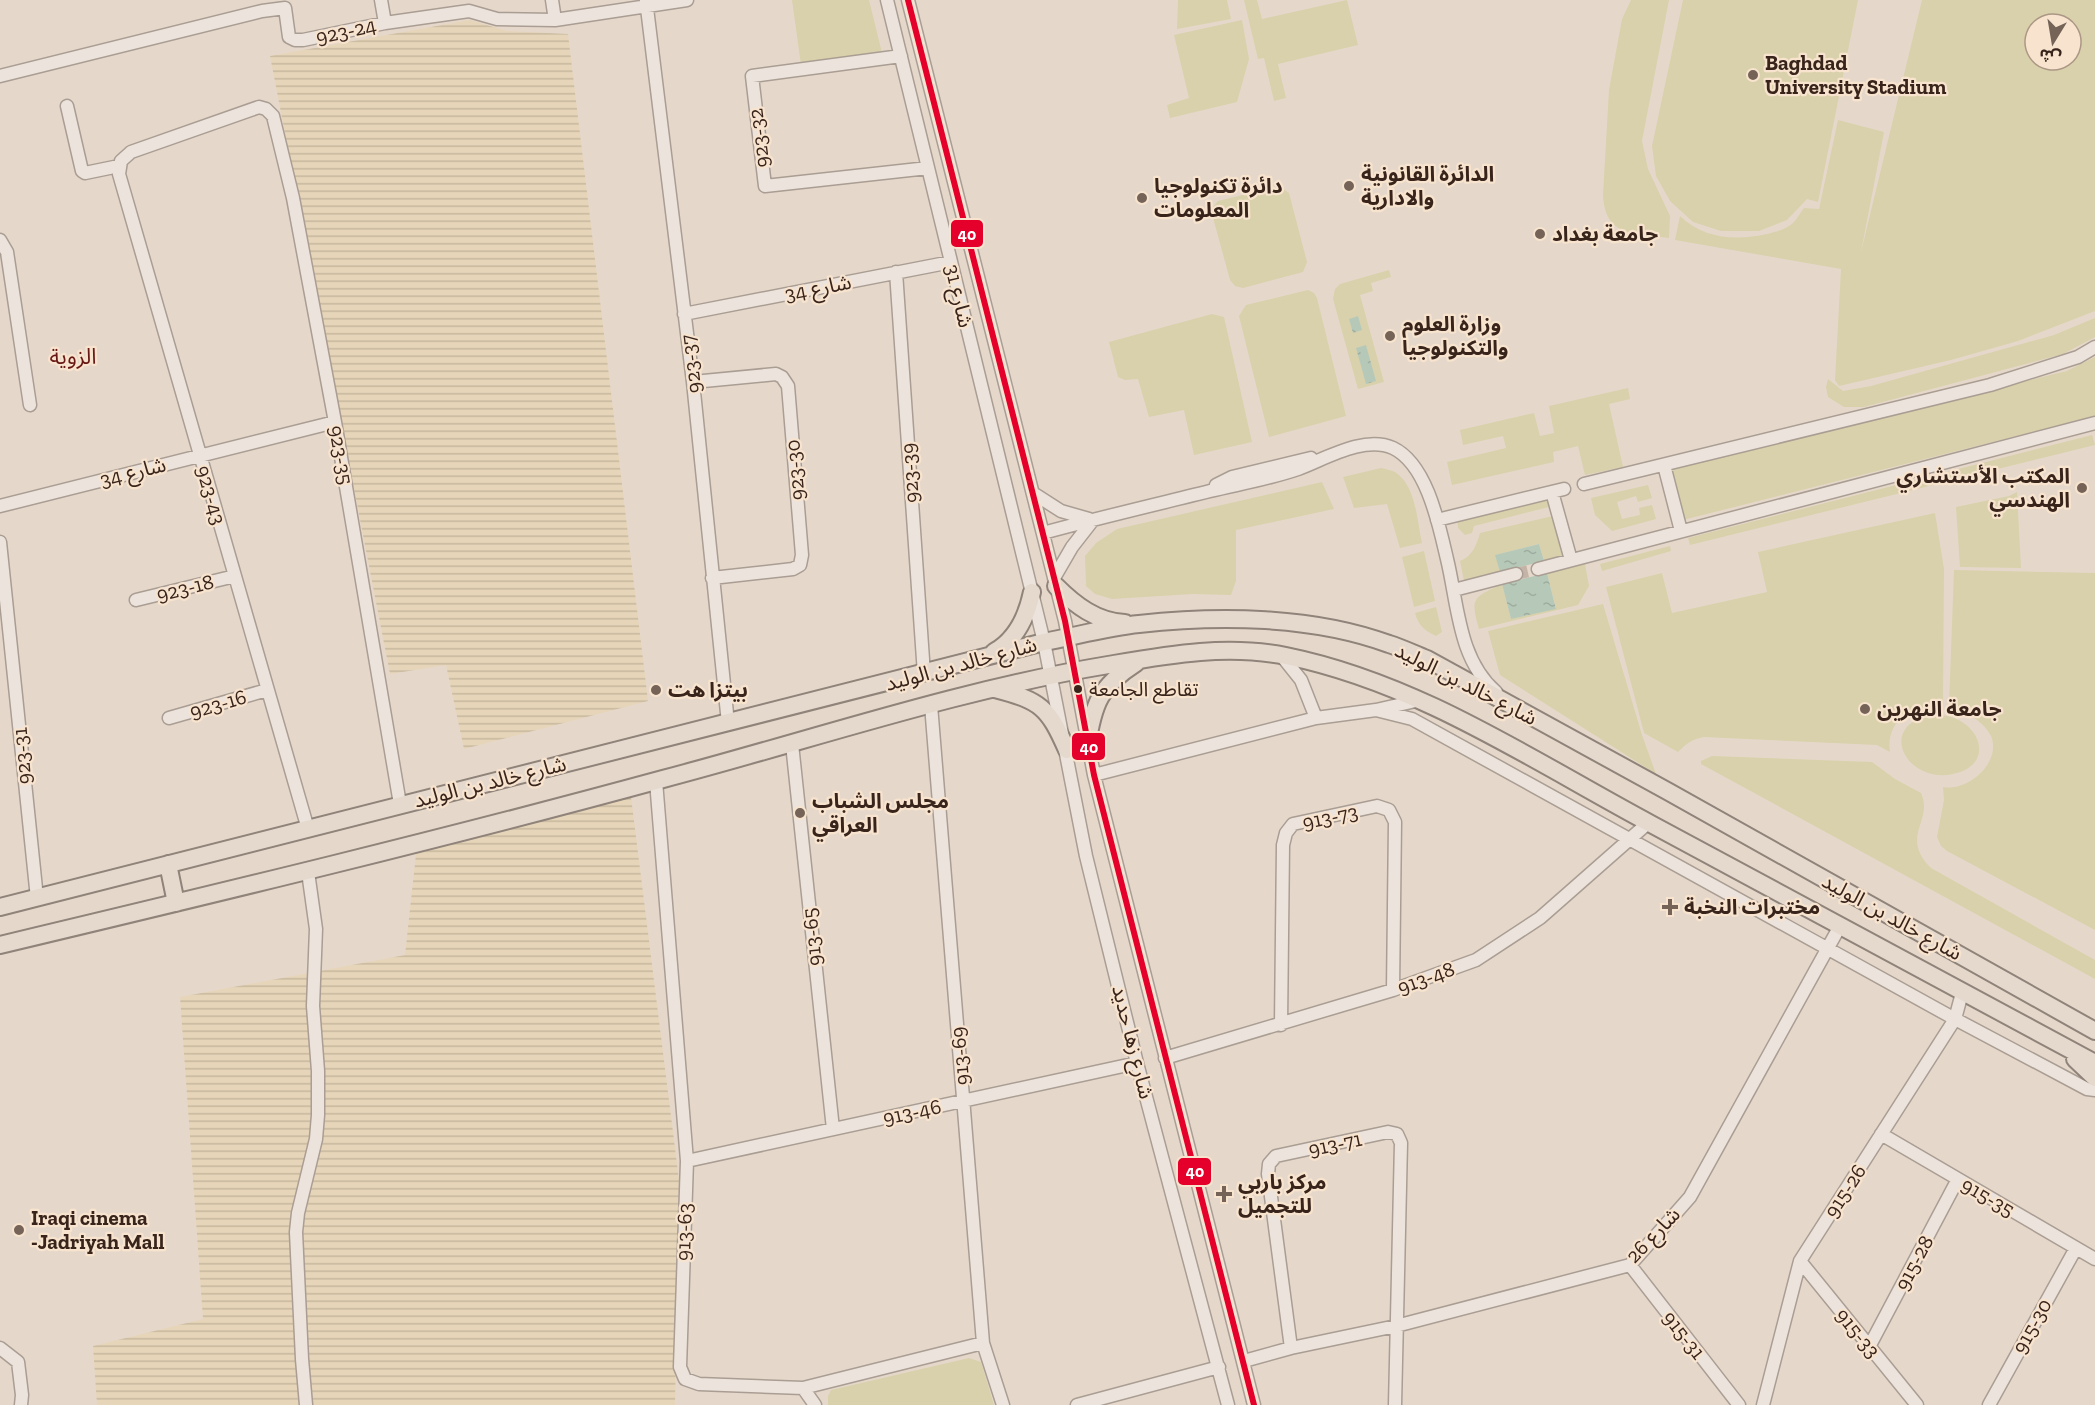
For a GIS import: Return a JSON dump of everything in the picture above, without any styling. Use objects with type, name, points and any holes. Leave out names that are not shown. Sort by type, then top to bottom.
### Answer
[{"type":"main road","points":[[1055,582],[1069,599],[1084,610],[1119,623],[1137,624]]},
{"type":"main road","points":[[985,657],[1000,649],[1012,638],[1029,608],[1032,592]]},
{"type":"main road","name":"شارع خالد بن الوليد","points":[[0,907],[1044,642],[1137,624],[1190,620],[1276,621],[1352,633],[1388,643],[1427,659],[2095,1030]]},
{"type":"main road","name":"شارع خالد بن الوليد","points":[[0,945],[308,872],[656,781],[992,688],[1053,683],[1075,670],[1190,651],[1226,650],[1281,655],[1376,681],[1420,700],[1476,728],[2053,1041]]},
{"type":"main road","points":[[1087,746],[1090,722],[1096,703],[1106,686],[1117,675],[1141,659]]},
{"type":"main road","points":[[992,688],[1025,698],[1040,706],[1054,722],[1067,750]]},
{"type":"main road","points":[[168,864],[176,903]]},
{"type":"main road","points":[[2053,1041],[2095,1064]]},
{"type":"main road","points":[[2053,1041],[2095,1078]]},
{"type":"street","points":[[381,0],[385,23]]},
{"type":"street","points":[[552,0],[555,20]]},
{"type":"street","name":"923-24","points":[[0,76],[284,4],[289,37],[303,40],[468,5],[497,19],[555,20],[646,3],[687,0]]},
{"type":"street","name":"شارع 31","points":[[887,0],[1044,642]]},
{"type":"street","name":"شارع 31","points":[[908,0],[1069,637]]},
{"type":"street","name":"923-37","points":[[646,3],[693,382],[728,723]]},
{"type":"street","name":"923-32","points":[[901,56],[752,76],[765,186],[928,168]]},
{"type":"street","points":[[67,106],[82,171],[85,173],[120,163]]},
{"type":"street","name":"923-35","points":[[120,163],[131,152],[259,107],[266,109],[273,116],[293,198],[335,422],[400,804]]},
{"type":"street","name":"923-43","points":[[120,163],[119,174],[308,830]]},
{"type":"street","points":[[0,240],[7,252],[30,405]]},
{"type":"street","name":"شارع 34","points":[[684,314],[951,262]]},
{"type":"street","name":"923-39","points":[[897,272],[924,674]]},
{"type":"street","points":[[1584,484],[1989,385],[2078,357],[2095,347]]},
{"type":"street","name":"923-30","points":[[693,382],[776,374],[782,377],[788,386],[802,555],[800,565],[793,568],[712,578]]},
{"type":"street","name":"شارع 34","points":[[0,506],[335,422]]},
{"type":"street","points":[[1538,568],[2095,423]]},
{"type":"street","points":[[1043,533],[1289,472],[1346,449],[1374,444],[1390,447],[1403,454],[1420,478],[1433,505],[1454,590],[1460,627],[1473,661],[1487,684],[1521,711]]},
{"type":"street","points":[[1664,465],[1681,531]]},
{"type":"street","points":[[1437,520],[1558,490],[1571,560]]},
{"type":"street","points":[[1033,493],[1061,511],[1093,520]]},
{"type":"street","points":[[1055,582],[1072,547],[1093,520]]},
{"type":"street","name":"923-31","points":[[0,542],[37,898]]},
{"type":"street","points":[[1454,590],[1516,574]]},
{"type":"street","name":"923-18","points":[[136,600],[235,576]]},
{"type":"street","name":"شارع زها حديد","points":[[1069,637],[1087,746],[1254,1405]]},
{"type":"street","name":"شارع زها حديد","points":[[1044,642],[1086,856],[1137,1063],[1228,1405]]},
{"type":"street","points":[[1281,655],[1301,680],[1316,718]]},
{"type":"street","points":[[1053,683],[1062,678],[1072,679],[1078,687]]},
{"type":"street","name":"923-16","points":[[169,718],[267,690]]},
{"type":"street","points":[[1094,775],[1316,718],[1376,710],[1420,700]]},
{"type":"street","name":"913-69","points":[[931,705],[983,1343],[1003,1405]]},
{"type":"street","points":[[1376,710],[1413,719],[1955,1018],[2087,1089],[2095,1090]]},
{"type":"street","name":"913-65","points":[[792,744],[832,1129]]},
{"type":"street","name":"913-63","points":[[656,781],[687,1161],[680,1368],[685,1380],[699,1384],[803,1388],[983,1343]]},
{"type":"street","name":"913-73","points":[[1281,1025],[1283,845],[1286,833],[1293,824],[1377,806],[1389,810],[1395,822],[1393,990]]},
{"type":"street","name":"913-48","points":[[1165,1058],[1393,990],[1476,960],[1540,918],[1648,823]]},
{"type":"street","points":[[306,1405],[296,1232],[298,1213],[316,1139],[318,1115],[318,1071],[313,1006],[316,929],[308,872]]},
{"type":"street","name":"شارع 26","points":[[1244,1361],[1291,1348],[1396,1326],[1630,1265],[1690,1197],[1840,926]]},
{"type":"street","name":"915-26","points":[[1763,1405],[1800,1261],[1955,1018],[1962,993]]},
{"type":"street","name":"913-46","points":[[687,1161],[1137,1063]]},
{"type":"street","name":"913-71","points":[[1291,1348],[1268,1174],[1269,1164],[1276,1156],[1388,1132],[1397,1134],[1401,1143],[1396,1326]]},
{"type":"street","name":"915-35","points":[[1881,1134],[2095,1259]]},
{"type":"street","name":"915-28","points":[[1869,1347],[1958,1179]]},
{"type":"street","name":"915-30","points":[[1989,1405],[2076,1248]]},
{"type":"street","name":"915-33","points":[[1800,1261],[1917,1405]]},
{"type":"street","name":"915-31","points":[[1630,1265],[1739,1405]]},
{"type":"street","points":[[1395,1405],[1396,1326]]},
{"type":"street","points":[[0,1348],[18,1362],[21,1405]]},
{"type":"street","points":[[1077,1405],[1111,1400],[1219,1367]]},
{"type":"street","points":[[803,1388],[815,1405]]},
{"type":"shaded area","points":[[792,0],[869,0],[883,57],[801,65]]},
{"type":"shaded area","points":[[1178,0],[1227,0],[1231,19],[1177,29]]},
{"type":"shaded area","points":[[1244,0],[1257,0],[1262,19],[1347,0],[1358,45],[1278,64],[1286,98],[1274,101],[1264,58],[1258,59]]},
{"type":"shaded area","points":[[1631,0],[1669,0],[1642,141],[1648,169],[1670,216],[1669,238],[1624,231],[1609,219],[1605,209],[1603,195],[1609,90],[1622,19]]},
{"type":"shaded area","name":"Baghdad University Stadium","points":[[1683,0],[1858,0],[1818,202],[1807,199],[1787,220],[1759,231],[1721,231],[1693,222],[1670,201],[1656,176],[1652,146]]},
{"type":"shaded area","points":[[1922,0],[2095,0],[2095,311],[2018,341],[1951,360],[1839,386],[1835,380],[1841,269],[1675,240],[1680,216],[1699,230],[1721,236],[1755,236],[1784,229],[1793,223],[1804,208],[1819,209],[1838,120],[1884,132],[1861,252]]},
{"type":"shaded area","points":[[470,20],[507,31],[568,34],[648,701],[464,749],[446,665],[390,674],[270,56]]},
{"type":"shaded area","points":[[1242,20],[1249,59],[1237,102],[1170,118],[1167,105],[1189,98],[1174,35]]},
{"type":"shaded area","points":[[1279,186],[1289,193],[1307,262],[1303,272],[1243,288],[1235,286],[1230,280],[1212,214],[1213,207],[1218,201]]},
{"type":"shaded area","points":[[1389,270],[1391,277],[1371,283],[1373,291],[1360,295],[1384,382],[1358,389],[1333,299],[1335,289],[1340,284]]},
{"type":"shaded area","points":[[1308,290],[1317,298],[1346,416],[1269,437],[1239,316],[1246,305]]},
{"type":"shaded area","points":[[1212,314],[1224,317],[1252,442],[1194,455],[1184,410],[1149,417],[1138,379],[1125,380],[1118,377],[1109,342]]},
{"type":"shaded area","points":[[2095,318],[2095,337],[2063,354],[1864,407],[1844,407],[1828,397],[1826,387],[1828,379],[1843,391],[1871,386],[2054,335]]},
{"type":"shaded area","points":[[2095,357],[2095,416],[1683,520],[1672,468],[2067,371]]},
{"type":"shaded area","points":[[1628,388],[1630,399],[1609,404],[1623,467],[1585,475],[1578,446],[1553,452],[1554,462],[1452,485],[1447,462],[1506,448],[1503,436],[1463,445],[1460,430],[1534,413],[1540,436],[1554,433],[1549,406]]},
{"type":"shaded area","points":[[2092,435],[2095,445],[1690,545],[1688,538]]},
{"type":"shaded area","points":[[1381,468],[1395,472],[1407,485],[1414,504],[1422,543],[1400,548],[1387,504],[1354,508],[1343,477]]},
{"type":"shaded area","points":[[1322,482],[1334,509],[1236,530],[1236,581],[1231,595],[1193,594],[1112,599],[1095,594],[1086,586],[1085,556],[1096,543],[1117,529]]},
{"type":"shaded area","points":[[1648,485],[1652,498],[1638,502],[1636,496],[1617,502],[1622,519],[1640,515],[1639,508],[1652,505],[1656,519],[1612,531],[1595,515],[1591,498]]},
{"type":"shaded area","points":[[2017,492],[2021,568],[1960,567],[1956,507],[2009,496]]},
{"type":"shaded area","points":[[1543,499],[1547,500],[1549,507],[1474,526],[1472,533],[1465,535],[1458,528],[1457,519]]},
{"type":"shaded area","points":[[1935,513],[1944,569],[1943,706],[1922,707],[1904,716],[1892,731],[1890,752],[1877,745],[1704,737],[1690,742],[1678,752],[1644,733],[1606,587],[1662,573],[1672,613],[1767,592],[1758,552]]},
{"type":"shaded area","points":[[1553,516],[1562,556],[1544,561],[1539,544],[1496,555],[1500,572],[1464,581],[1460,561],[1476,546],[1480,533]]},
{"type":"shaded area","points":[[1670,546],[1671,551],[1602,571],[1600,564]]},
{"type":"shaded area","points":[[1424,551],[1435,601],[1414,607],[1402,557]]},
{"type":"shaded area","points":[[1585,564],[1589,586],[1578,605],[1479,629],[1475,604],[1485,592],[1502,584],[1511,619],[1556,608],[1547,573]]},
{"type":"shaded area","points":[[1954,570],[2095,573],[2095,930],[1947,851],[1941,846],[1937,837],[1944,800],[1943,787],[1963,785],[1972,780],[1987,765],[1992,756],[1993,746],[1991,736],[1979,721],[1949,706]]},
{"type":"shaded area","points":[[1603,604],[1656,774],[1500,675],[1488,631]]},
{"type":"shaded area","points":[[1436,607],[1442,632],[1436,636],[1422,627],[1415,613]]},
{"type":"shaded area","points":[[1930,715],[1946,716],[1960,721],[1971,729],[1977,739],[1979,750],[1976,760],[1968,768],[1953,774],[1937,775],[1922,771],[1911,763],[1904,753],[1901,742],[1904,731],[1914,721]]},
{"type":"shaded area","points":[[1712,756],[1872,762],[1895,779],[1921,793],[1924,812],[1917,838],[1918,847],[1922,857],[1931,868],[2095,960],[2095,979],[1701,764],[1701,761]]},
{"type":"shaded area","points":[[631,797],[679,1180],[675,1405],[97,1405],[93,1346],[203,1319],[180,997],[405,955],[416,854]]},
{"type":"shaded area","points":[[969,1358],[981,1362],[994,1405],[828,1405],[831,1390]]},
{"type":"water","points":[[1358,316],[1362,330],[1353,333],[1349,319]]},
{"type":"water","points":[[1366,345],[1376,381],[1366,384],[1356,348]]},
{"type":"water","points":[[1539,544],[1544,561],[1500,572],[1495,555]]},
{"type":"water","points":[[1547,573],[1556,609],[1511,619],[1502,584]]},
{"type":"tunnel","points":[[1516,574],[1538,569]]},
{"type":"transit line","name":"40","points":[[908,0],[1065,621],[1094,775],[1254,1405]]},
{"type":"place","name":"Baghdad University Stadium","points":[[1753,75]]},
{"type":"place","name":"الدائرة القانونية والادارية","points":[[1349,186]]},
{"type":"place","name":"دائرة تكنولوجيا المعلومات","points":[[1142,198]]},
{"type":"place","name":"جامعة بغداد","points":[[1540,234]]},
{"type":"place","name":"وزارة العلوم والتكنولوجيا","points":[[1390,336]]},
{"type":"place","name":"المكتب الأستشاري الهندسي","points":[[2082,488]]},
{"type":"place","name":"تقاطع الجامعة","points":[[1078,689]]},
{"type":"place","name":"بيتزا هت","points":[[656,690]]},
{"type":"place","name":"جامعة النهرين","points":[[1865,709]]},
{"type":"place","name":"مجلس الشباب العراقي","points":[[800,813]]},
{"type":"place","name":"مختبرات النخبة","points":[[1670,907]]},
{"type":"place","name":"مركز باربي للتجميل","points":[[1224,1194]]},
{"type":"place","name":"Iraqi cinema -Jadriyah Mall","points":[[19,1230]]},
{"type":"district","name":"الزوية","points":[[73,356]]}]
